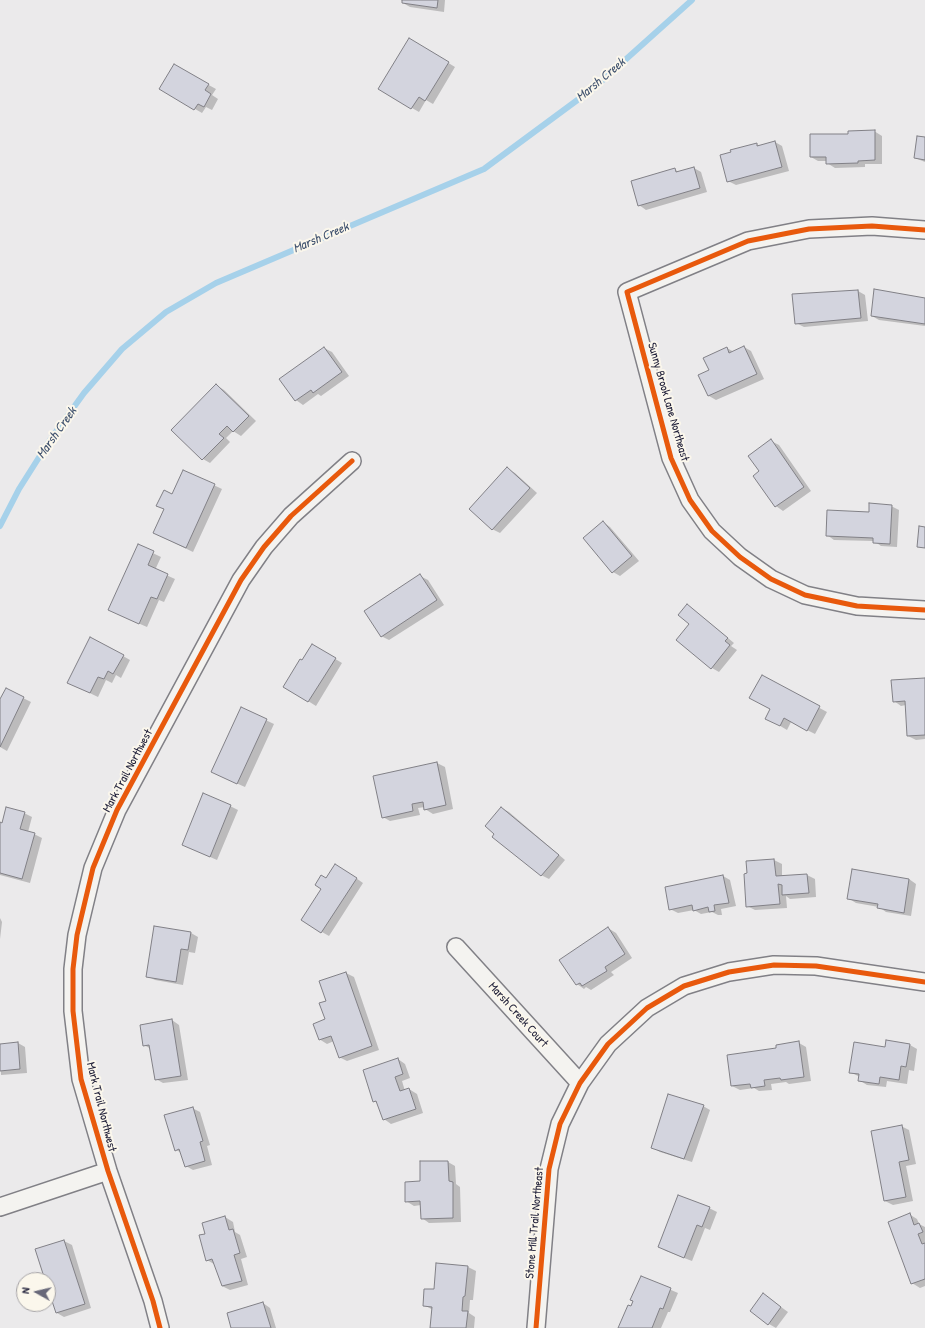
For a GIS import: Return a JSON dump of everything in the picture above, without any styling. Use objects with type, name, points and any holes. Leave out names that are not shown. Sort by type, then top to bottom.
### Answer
[{"type":"street","name":"Sunny Brook Lane Northeast","points":[[925,230],[872,226],[809,229],[748,241],[627,292],[671,458],[690,500],[712,531],[740,557],[771,579],[806,595],[857,606],[925,610]]},
{"type":"street","name":"Mark Trail Northwest","points":[[160,1328],[153,1301],[108,1171],[81,1080],[72,1011],[73,969],[77,935],[93,868],[117,810],[241,580],[264,548],[291,516],[352,461]]},
{"type":"street","name":"Marsh Creek Court","points":[[456,948],[580,1083]]},
{"type":"street","name":"Stone Mill Trail Northeast","points":[[536,1328],[549,1169],[560,1124],[580,1083],[608,1044],[647,1008],[684,986],[729,972],[774,965],[816,966],[925,982]]},
{"type":"street","points":[[0,1207],[108,1171]]},
{"type":"building","points":[[402,0],[438,0],[437,8],[402,3]]},
{"type":"building","points":[[409,38],[449,62],[425,101],[419,97],[411,109],[378,89]]},
{"type":"building","points":[[174,64],[209,84],[205,90],[211,94],[204,107],[198,104],[194,110],[159,89]]},
{"type":"building","points":[[875,130],[875,160],[858,161],[858,163],[826,164],[826,157],[810,157],[810,134],[848,134],[848,131]]},
{"type":"building","points":[[917,136],[925,137],[925,160],[914,158]]},
{"type":"building","points":[[775,141],[782,167],[727,182],[720,155],[731,152],[730,150],[757,143],[757,146]]},
{"type":"building","points":[[694,167],[700,188],[638,206],[631,181],[675,168],[676,172]]},
{"type":"building","points":[[874,289],[925,298],[925,324],[871,316]]},
{"type":"building","points":[[858,290],[861,318],[795,324],[792,294]]},
{"type":"building","points":[[744,346],[757,374],[708,396],[698,375],[709,370],[703,358],[727,347],[729,353]]},
{"type":"building","points":[[324,347],[342,372],[313,393],[311,390],[295,401],[279,379]]},
{"type":"building","points":[[216,384],[249,416],[233,432],[227,426],[219,434],[224,438],[202,460],[171,430]]},
{"type":"building","points":[[771,439],[804,487],[775,507],[753,476],[759,471],[748,456]]},
{"type":"building","points":[[507,467],[530,488],[492,530],[469,509]]},
{"type":"building","points":[[183,470],[215,484],[186,548],[153,533],[164,509],[156,506],[164,490],[172,494]]},
{"type":"building","points":[[869,503],[892,505],[890,544],[873,543],[873,538],[826,536],[827,510],[869,512]]},
{"type":"building","points":[[603,521],[632,556],[612,573],[583,538]]},
{"type":"building","points":[[919,526],[925,527],[925,548],[917,547]]},
{"type":"building","points":[[138,544],[154,551],[148,565],[168,574],[157,599],[151,597],[139,624],[108,610]]},
{"type":"building","points":[[420,574],[437,600],[381,637],[364,611]]},
{"type":"building","points":[[687,604],[728,638],[725,641],[730,645],[711,669],[676,640],[689,624],[678,615]]},
{"type":"building","points":[[90,637],[124,655],[113,674],[108,671],[104,679],[98,677],[90,693],[67,683]]},
{"type":"building","points":[[312,644],[336,658],[308,702],[283,687],[300,659],[302,660]]},
{"type":"building","points":[[762,675],[820,706],[807,731],[784,718],[780,726],[765,719],[770,709],[749,698]]},
{"type":"building","points":[[925,678],[925,735],[907,736],[905,701],[893,702],[891,680]]},
{"type":"building","points":[[6,688],[24,697],[0,747],[0,699]]},
{"type":"building","points":[[241,707],[267,719],[237,784],[211,772]]},
{"type":"building","points":[[437,762],[446,805],[424,810],[423,802],[412,804],[413,811],[382,818],[373,776]]},
{"type":"building","points":[[203,793],[231,805],[210,857],[182,845]]},
{"type":"building","points":[[6,807],[25,812],[20,829],[35,833],[22,879],[0,873],[0,822],[2,823]]},
{"type":"building","points":[[501,807],[559,855],[541,876],[492,837],[494,834],[485,826]]},
{"type":"building","points":[[774,859],[776,876],[807,874],[809,893],[782,895],[782,885],[778,884],[780,904],[746,907],[744,874],[747,873],[746,861]]},
{"type":"building","points":[[335,864],[357,878],[321,933],[301,920],[321,889],[315,885],[321,875],[326,878]]},
{"type":"building","points":[[852,869],[909,879],[904,913],[877,908],[878,904],[847,899]]},
{"type":"building","points":[[723,875],[729,903],[714,905],[715,911],[709,912],[708,907],[693,911],[692,905],[669,910],[665,887]]},
{"type":"building","points":[[154,926],[191,932],[188,950],[181,949],[176,982],[146,977]]},
{"type":"building","points":[[608,927],[625,954],[605,967],[607,971],[582,986],[580,983],[576,985],[559,960]]},
{"type":"building","points":[[346,972],[372,1046],[339,1058],[331,1036],[319,1040],[313,1024],[325,1019],[319,1003],[326,1001],[319,981]]},
{"type":"building","points":[[172,1019],[181,1076],[155,1080],[149,1045],[143,1046],[140,1025]]},
{"type":"building","points":[[886,1040],[910,1044],[906,1067],[901,1066],[899,1080],[880,1077],[879,1084],[858,1081],[859,1074],[849,1073],[854,1042],[885,1047]]},
{"type":"building","points":[[799,1041],[804,1077],[781,1080],[780,1078],[764,1080],[765,1086],[751,1088],[750,1084],[731,1086],[727,1055],[776,1048],[776,1045]]},
{"type":"building","points":[[18,1042],[20,1069],[0,1071],[0,1044]]},
{"type":"building","points":[[398,1058],[403,1074],[395,1077],[400,1091],[409,1088],[416,1109],[383,1120],[376,1101],[373,1102],[363,1070]]},
{"type":"building","points":[[668,1094],[704,1105],[684,1159],[651,1148]]},
{"type":"building","points":[[193,1107],[203,1141],[200,1142],[205,1161],[185,1167],[179,1149],[175,1151],[164,1115]]},
{"type":"building","points":[[902,1125],[909,1160],[899,1162],[906,1197],[884,1201],[871,1131]]},
{"type":"building","points":[[420,1161],[448,1161],[449,1181],[453,1182],[453,1218],[421,1219],[420,1201],[405,1202],[405,1182],[420,1181]]},
{"type":"building","points":[[678,1195],[710,1207],[702,1227],[697,1225],[684,1258],[658,1247]]},
{"type":"building","points":[[910,1213],[914,1225],[919,1223],[923,1232],[918,1234],[922,1244],[925,1243],[925,1279],[911,1284],[888,1222]]},
{"type":"building","points":[[225,1216],[229,1230],[233,1229],[240,1253],[234,1255],[242,1281],[222,1286],[212,1259],[206,1261],[199,1235],[205,1234],[202,1223]]},
{"type":"building","points":[[64,1240],[85,1304],[56,1313],[56,1272],[42,1272],[35,1249]]},
{"type":"building","points":[[436,1263],[468,1266],[462,1311],[468,1311],[466,1328],[430,1328],[432,1307],[423,1306],[424,1289],[434,1289]]},
{"type":"building","points":[[641,1276],[671,1288],[663,1309],[660,1308],[652,1328],[618,1328],[628,1305],[631,1306],[633,1301],[630,1300]]},
{"type":"building","points":[[763,1293],[781,1307],[768,1325],[750,1311]]},
{"type":"building","points":[[263,1302],[271,1328],[231,1328],[227,1313]]},
{"type":"waterway","name":"Marsh Creek","points":[[0,526],[19,489],[50,440],[84,393],[122,349],[166,312],[216,283],[484,169],[595,87],[692,0]]},
{"type":"cycle path","points":[[925,230],[872,226],[809,229],[748,241],[627,292],[671,458],[690,500],[712,531],[740,557],[771,579],[805,595],[857,606],[925,610]]},
{"type":"cycle path","points":[[160,1328],[153,1301],[108,1171],[81,1079],[73,1011],[73,969],[77,935],[93,868],[117,810],[241,580],[264,547],[291,516],[352,461]]},
{"type":"cycle path","points":[[536,1328],[549,1169],[560,1124],[580,1083],[608,1044],[647,1008],[684,986],[729,972],[774,965],[816,966],[925,982]]}]
